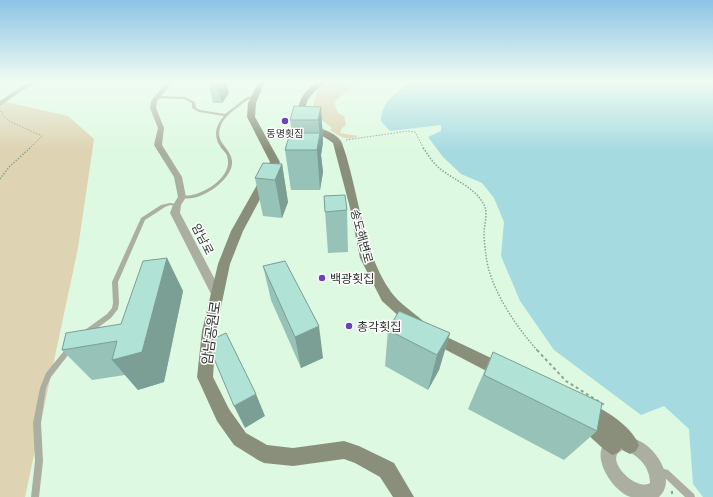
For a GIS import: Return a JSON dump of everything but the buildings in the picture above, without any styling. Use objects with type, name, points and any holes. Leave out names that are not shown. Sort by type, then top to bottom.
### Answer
[{"type":"street","name":"암남로","points":[[154,104],[153,108],[161,128],[158,145],[178,177],[180,201],[175,213],[216,293]]},
{"type":"street","name":"암남공원로","points":[[252,104],[251,117],[275,162],[238,231],[224,264],[216,293],[209,331],[205,377],[223,415],[240,440],[264,454],[293,457],[344,450],[360,455],[386,470],[404,497]]},
{"type":"street","points":[[303,104],[303,116],[309,124],[329,135],[336,141]]},
{"type":"street","name":"송도해변로","points":[[336,141],[355,208],[366,258],[387,297],[426,332],[514,378]]},
{"type":"street","points":[[612,446],[604,436],[570,406],[585,409],[609,424],[623,436],[630,445]]},
{"type":"street","points":[[624,443],[630,445],[646,455],[657,471],[659,479],[658,486],[654,494],[631,493],[609,466],[609,451],[612,446],[624,443]]},
{"type":"lane","points":[[194,104],[194,108],[199,111],[226,115]]},
{"type":"lane","points":[[35,497],[39,461],[37,423],[48,375],[66,352],[110,316],[115,309],[115,282],[143,219],[163,206],[197,196],[212,188],[224,178],[229,169],[229,156],[219,142],[217,129],[220,122],[226,115],[240,104]]},
{"type":"lane","points":[[657,471],[665,473],[691,497]]},
{"type":"path","points":[[0,111],[3,112],[2,115],[4,118],[36,131],[42,136],[36,145],[10,166],[0,179]]},
{"type":"path","points":[[336,141],[408,131],[414,132],[418,135],[421,146],[438,166],[462,182],[476,194],[484,204],[486,212],[484,233],[486,257],[492,279],[507,309],[530,342],[566,381],[607,407]]},
{"type":"shaded area","points":[[0,104],[16,104],[68,116],[94,139],[78,248],[25,497],[0,497]]},
{"type":"shaded area","points":[[335,104],[338,113],[344,116],[346,125],[342,128],[340,133],[358,136],[354,138],[347,138],[330,130],[332,128],[317,116],[313,105]]},
{"type":"water","points":[[386,104],[713,104],[713,497],[703,497],[693,484],[689,429],[664,406],[641,415],[554,350],[520,301],[501,256],[504,222],[494,198],[482,183],[461,174],[443,157],[428,137],[441,131],[441,125],[390,131],[381,121]]},
{"type":"place","name":"동명횟집","points":[[285,121]]},
{"type":"place","name":"백광횟집","points":[[322,278]]},
{"type":"place","name":"총각횟집","points":[[349,326]]}]
